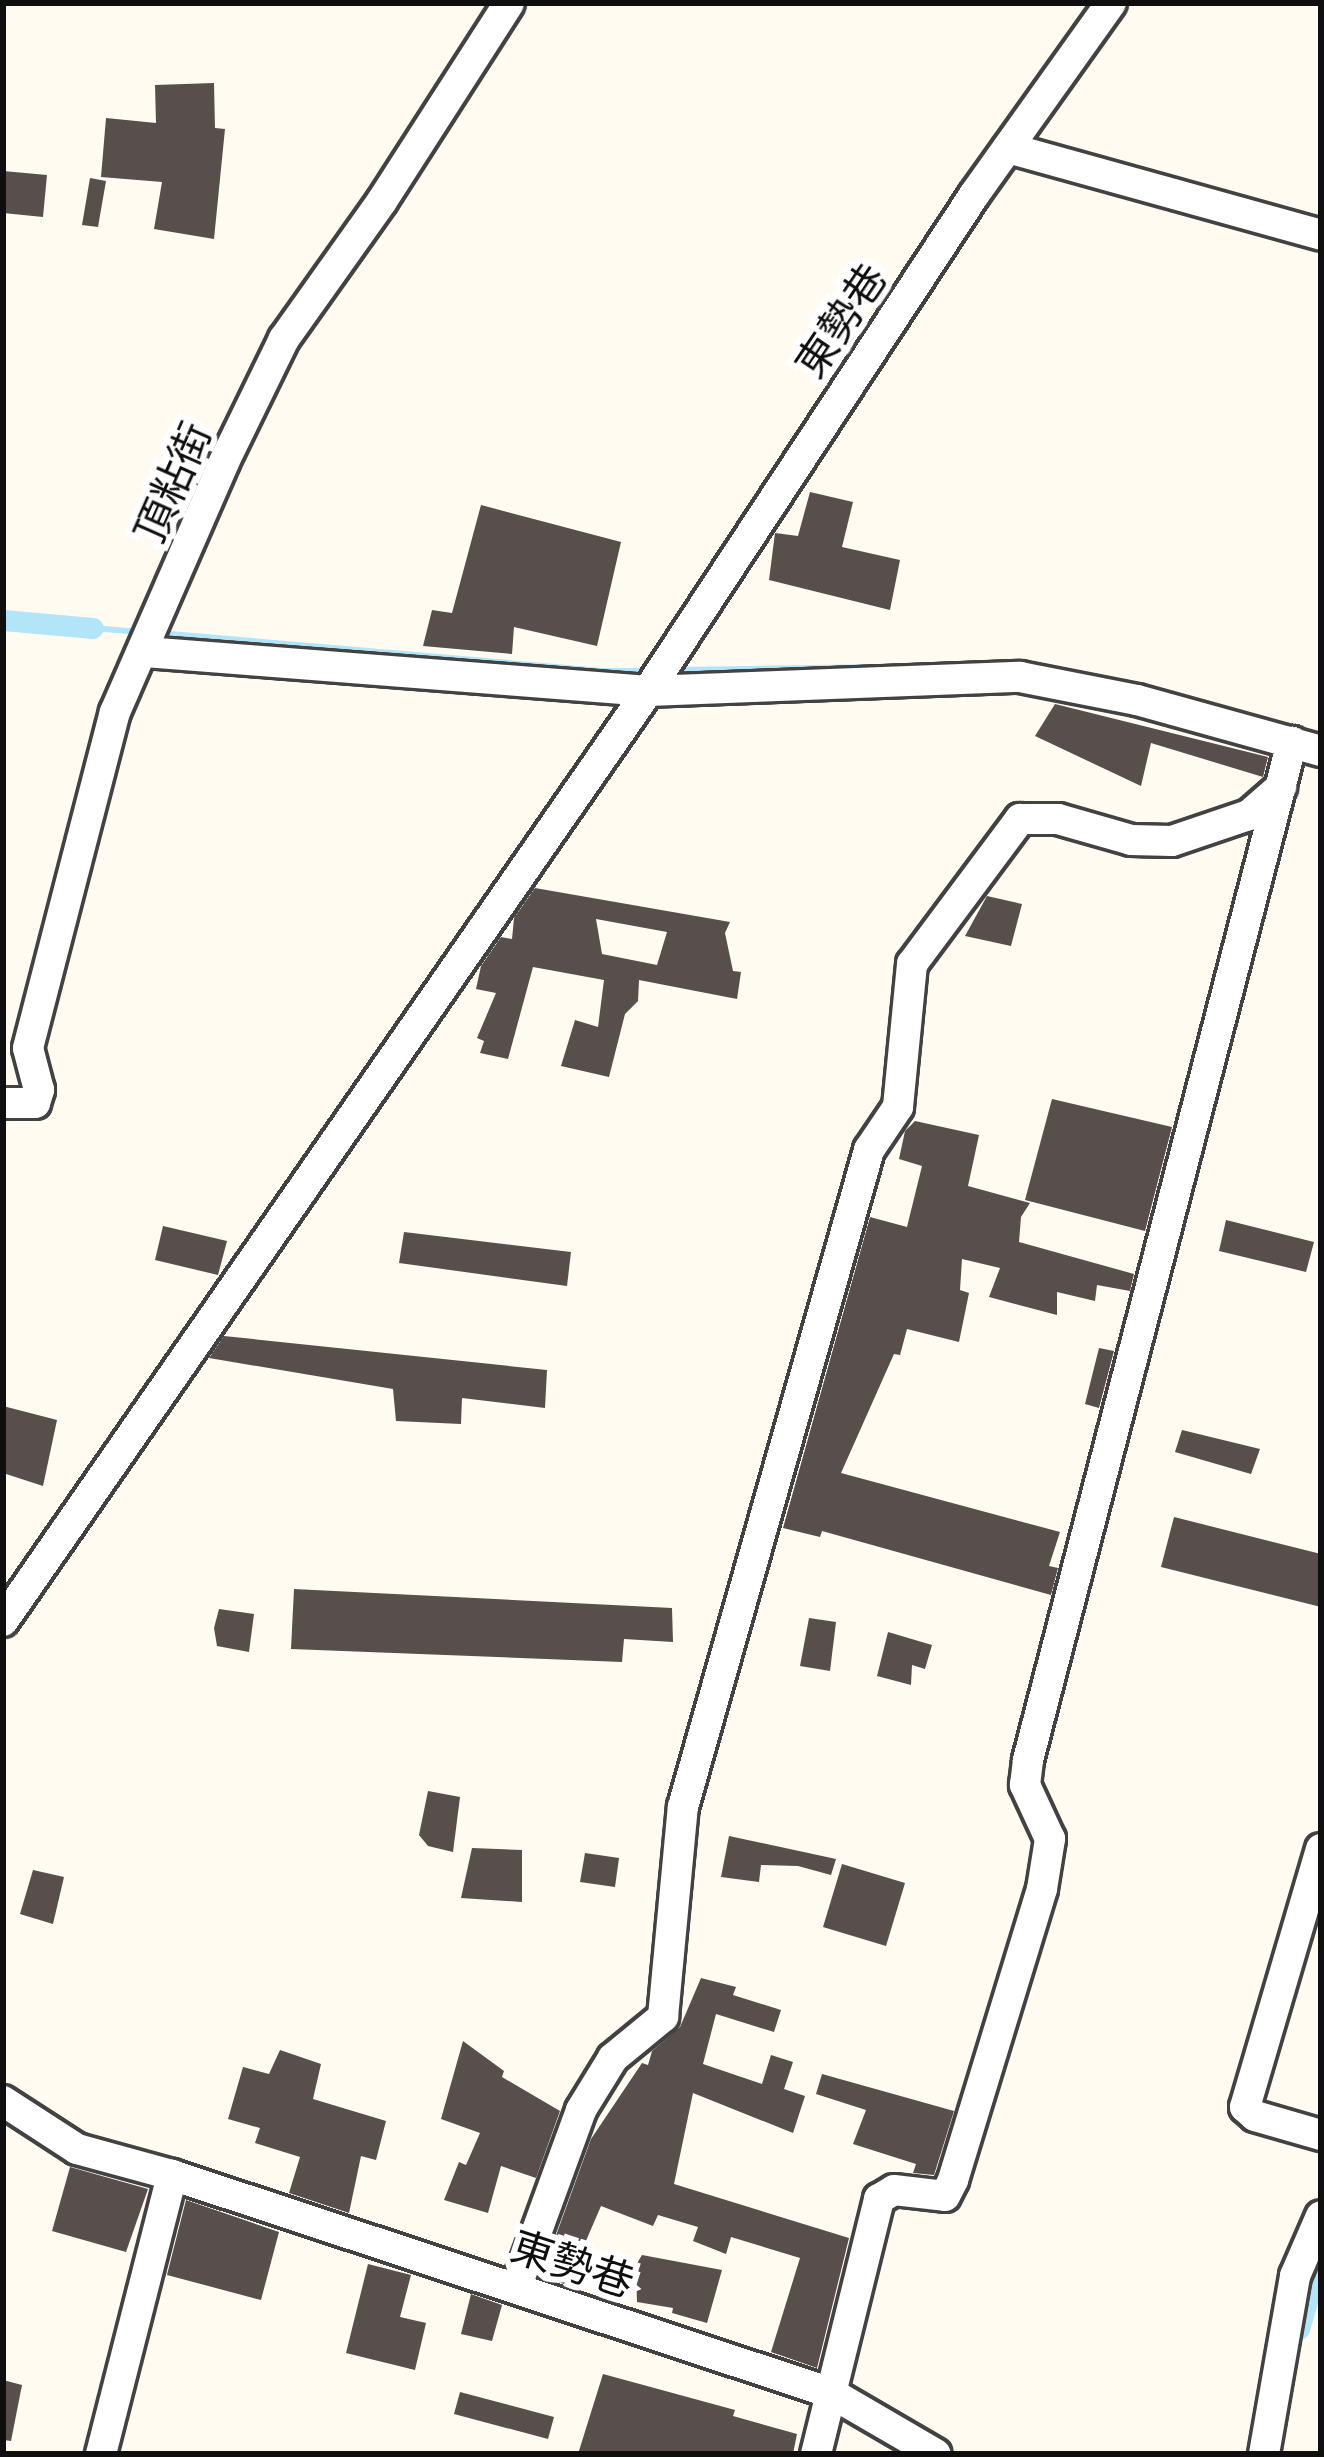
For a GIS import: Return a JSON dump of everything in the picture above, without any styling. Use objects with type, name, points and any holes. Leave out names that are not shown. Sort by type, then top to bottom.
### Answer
[{"type":"street","name":"頂粘街","points":[[3,1103],[34,1103],[39,1090],[15,1045],[115,712],[224,462],[284,339],[382,201],[509,3]]},
{"type":"street","name":"東勢巷","points":[[648,691],[1008,148],[1112,3]]},
{"type":"street","points":[[1008,148],[1321,235]]},
{"type":"street","points":[[145,652],[648,691],[1020,677],[1137,700],[1306,746],[1281,787],[1028,1760],[1025,1785],[1050,1838],[1042,1889],[945,2196],[893,2190],[880,2199],[816,2454]]},
{"type":"street","points":[[3,1621],[648,691]]},
{"type":"street","points":[[516,2288],[581,2110],[613,2058],[663,2017],[682,1807],[869,1150],[898,1107],[912,964],[1020,819],[1058,819],[1131,841],[1172,841],[1249,815],[1281,787]]},
{"type":"street","points":[[1321,1849],[1246,2107],[1255,2116],[1321,2134]]},
{"type":"street","points":[[3,2102],[77,2150],[172,2175],[101,2454]]},
{"type":"street","name":"東勢巷","points":[[172,2175],[832,2393],[937,2454]]},
{"type":"street","points":[[1264,2454],[1295,2276],[1321,2216]]},
{"type":"building","points":[[214,83],[215,128],[225,129],[214,239],[154,229],[162,182],[101,177],[106,118],[156,123],[155,85]]},
{"type":"building","points":[[3,171],[47,175],[43,217],[3,213]]},
{"type":"building","points":[[90,178],[106,181],[98,227],[82,225]]},
{"type":"building","points":[[810,492],[853,502],[842,547],[900,560],[890,610],[769,580],[775,533],[798,536]]},
{"type":"building","points":[[481,505],[621,542],[597,646],[514,627],[512,654],[423,646],[432,610],[452,613]]},
{"type":"building","points":[[1055,704],[1268,757],[1263,777],[1151,743],[1141,786],[1035,736]]},
{"type":"building","points":[[535,888],[730,922],[725,933],[733,971],[741,972],[737,999],[639,980],[638,1001],[625,1014],[609,1077],[561,1066],[575,1020],[598,1027],[604,980],[533,967],[508,1059],[480,1053],[484,1041],[477,1038],[496,993],[476,989],[481,966],[501,937],[512,939],[514,918]],"holes":[[[596,919],[667,932],[657,965],[602,954]]]},
{"type":"building","points":[[987,896],[1022,904],[1011,946],[965,936]]},
{"type":"building","points":[[1052,1099],[1172,1127],[1145,1231],[1025,1200]]},
{"type":"building","points":[[915,1121],[979,1135],[968,1186],[1030,1203],[1021,1217],[1019,1242],[1134,1274],[1130,1291],[1097,1285],[1095,1301],[1057,1292],[1057,1315],[989,1297],[1000,1268],[962,1259],[960,1290],[969,1293],[959,1342],[907,1329],[900,1355],[894,1354],[841,1473],[1060,1532],[1049,1566],[1058,1568],[1051,1595],[822,1531],[820,1537],[783,1528],[870,1217],[907,1227],[922,1166],[899,1159],[905,1131]]},
{"type":"building","points":[[1226,1220],[1314,1242],[1306,1272],[1219,1251]]},
{"type":"building","points":[[163,1226],[227,1241],[218,1275],[155,1260]]},
{"type":"building","points":[[404,1232],[571,1252],[567,1286],[399,1263]]},
{"type":"building","points":[[224,1336],[547,1370],[545,1408],[462,1398],[461,1424],[396,1421],[393,1389],[209,1358]]},
{"type":"building","points":[[1099,1348],[1114,1351],[1099,1408],[1085,1404]]},
{"type":"building","points":[[3,1406],[57,1420],[43,1486],[3,1473]]},
{"type":"building","points":[[1182,1430],[1260,1449],[1251,1474],[1175,1452]]},
{"type":"building","points":[[1174,1517],[1321,1554],[1321,1607],[1161,1567]]},
{"type":"building","points":[[294,1589],[672,1608],[673,1642],[624,1639],[622,1662],[291,1649]]},
{"type":"building","points":[[219,1609],[254,1614],[249,1652],[217,1646],[214,1628]]},
{"type":"building","points":[[809,1618],[836,1622],[830,1671],[800,1666]]},
{"type":"building","points":[[888,1632],[932,1645],[925,1669],[912,1665],[911,1685],[877,1676]]},
{"type":"building","points":[[428,1791],[460,1797],[453,1852],[428,1846],[419,1835]]},
{"type":"building","points":[[729,1836],[836,1859],[831,1875],[798,1866],[761,1865],[759,1882],[721,1877]]},
{"type":"building","points":[[472,1848],[522,1850],[522,1902],[461,1898]]},
{"type":"building","points":[[585,1853],[619,1858],[615,1887],[580,1882]]},
{"type":"building","points":[[842,1864],[905,1883],[886,1946],[823,1927]]},
{"type":"building","points":[[33,1870],[64,1877],[53,1924],[20,1914]]},
{"type":"building","points":[[701,1978],[736,1987],[733,1995],[781,2010],[774,2032],[716,2014],[703,2064],[762,2084],[771,2055],[793,2062],[784,2089],[805,2096],[793,2133],[693,2093],[674,2184],[849,2238],[817,2368],[771,2352],[800,2258],[731,2237],[726,2254],[693,2241],[698,2227],[658,2215],[653,2226],[601,2206],[567,2285],[549,2279],[554,2266],[546,2263],[591,2139],[642,2063],[648,2065],[652,2051],[680,2027]]},
{"type":"building","points":[[463,2041],[504,2071],[502,2077],[560,2111],[536,2178],[501,2166],[488,2213],[444,2200],[459,2162],[466,2165],[480,2133],[441,2119]]},
{"type":"building","points":[[280,2050],[321,2064],[313,2099],[386,2121],[376,2160],[361,2156],[349,2213],[289,2193],[300,2157],[255,2143],[260,2128],[228,2119],[243,2067],[269,2074]]},
{"type":"building","points":[[822,2074],[954,2111],[934,2175],[913,2173],[916,2164],[853,2144],[866,2110],[816,2094]]},
{"type":"building","points":[[70,2167],[148,2189],[126,2252],[52,2231]]},
{"type":"building","points":[[186,2200],[279,2232],[261,2300],[167,2275]]},
{"type":"building","points":[[642,2255],[722,2270],[707,2323],[672,2313],[673,2308],[637,2302],[636,2265]]},
{"type":"building","points":[[368,2264],[411,2275],[400,2317],[426,2323],[415,2370],[346,2353]]},
{"type":"building","points":[[471,2294],[502,2305],[492,2341],[461,2334]]},
{"type":"building","points":[[603,2374],[735,2410],[733,2416],[797,2434],[793,2454],[578,2454]]},
{"type":"building","points":[[3,2380],[22,2385],[11,2441],[3,2440]]},
{"type":"building","points":[[460,2392],[554,2417],[548,2439],[454,2414]]},
{"type":"waterway","points":[[3,620],[93,628]]},
{"type":"waterway","points":[[93,628],[140,632]]},
{"type":"waterway","points":[[159,633],[648,671]]},
{"type":"waterway","points":[[673,670],[882,667]]},
{"type":"waterway","points":[[1299,2329],[1321,2254]]}]
